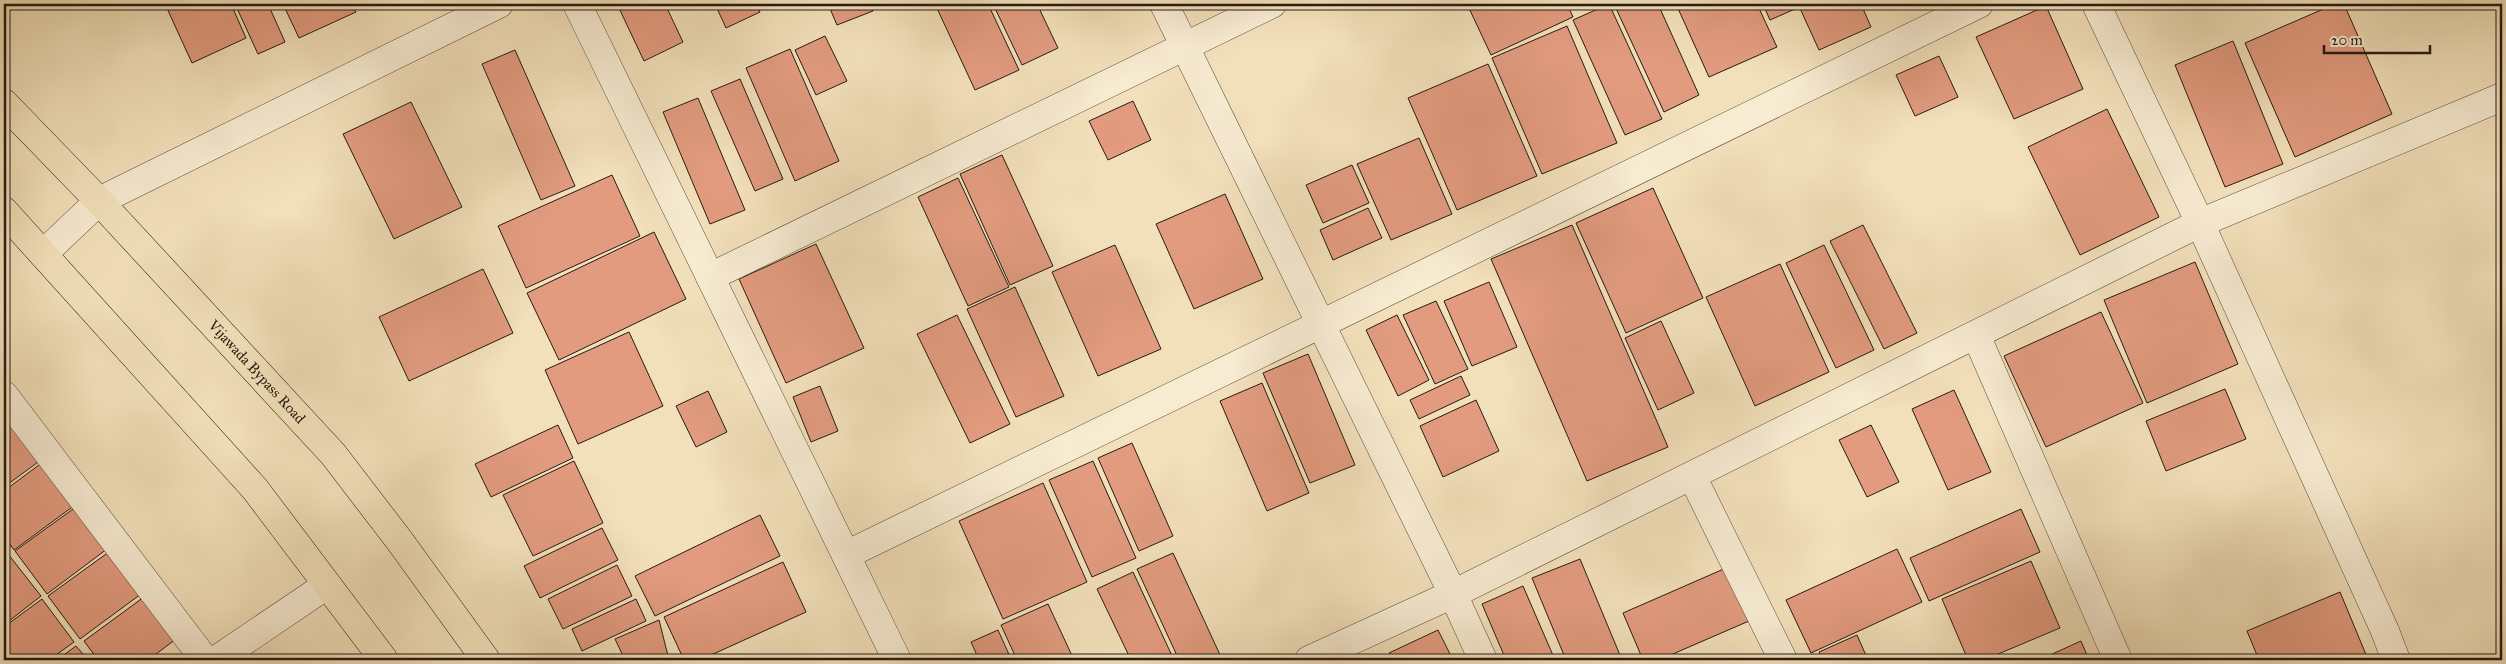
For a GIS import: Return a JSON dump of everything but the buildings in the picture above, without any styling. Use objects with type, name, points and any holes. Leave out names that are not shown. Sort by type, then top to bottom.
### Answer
[{"type":"main road","name":"Vijawada Bypass Road","points":[[4,103],[99,201],[333,454],[399,540],[486,660]]},
{"type":"main road","points":[[4,211],[255,490],[384,660]]},
{"type":"street","points":[[43,254],[99,201],[500,4]]},
{"type":"street","points":[[577,4],[897,660]]},
{"type":"street","points":[[1164,4],[1453,594],[1483,660]]},
{"type":"street","points":[[710,277],[1272,4]]},
{"type":"street","points":[[846,555],[1978,4]]},
{"type":"street","points":[[2096,4],[2200,223],[2381,622],[2396,660]]},
{"type":"street","points":[[1309,660],[1453,594],[2200,223],[2502,97]]},
{"type":"street","points":[[1976,335],[2118,660]]},
{"type":"street","points":[[4,395],[205,660]]},
{"type":"street","points":[[1692,476],[1783,660]]},
{"type":"street","points":[[216,660],[328,585]]}]
